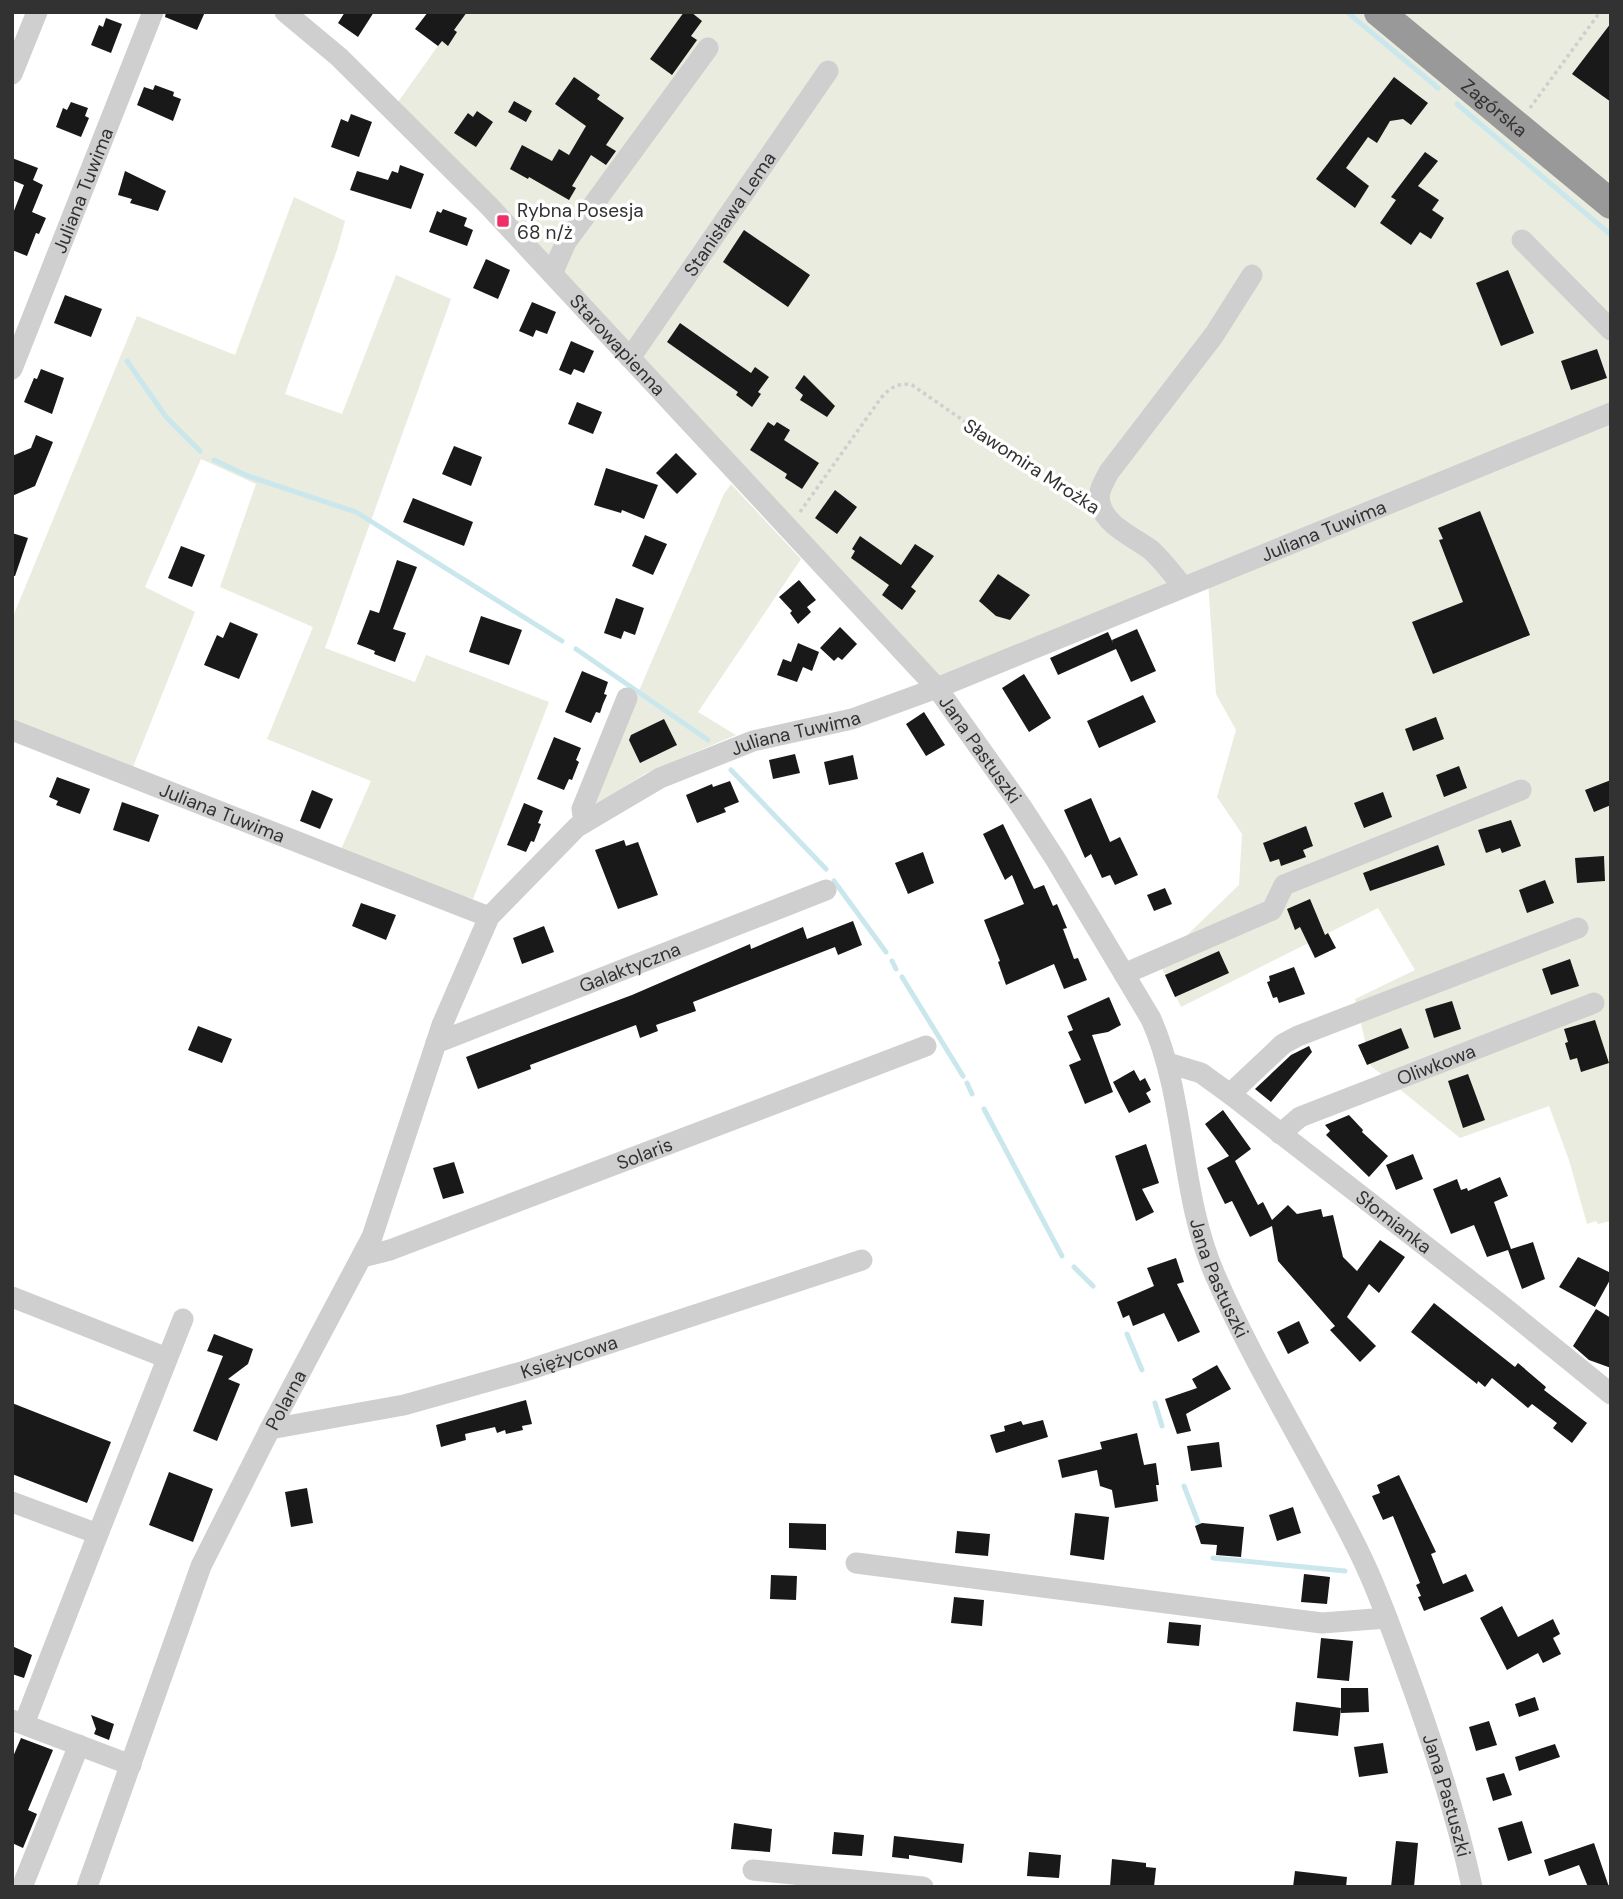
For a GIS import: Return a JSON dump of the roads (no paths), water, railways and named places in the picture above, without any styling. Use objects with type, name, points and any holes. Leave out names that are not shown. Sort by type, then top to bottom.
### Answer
[{"type":"highway","name":"Zagórska","points":[[1379,12],[1611,204]]},
{"type":"street","points":[[12,74],[37,12]]},
{"type":"street","name":"Juliana Tuwima","points":[[12,369],[153,12]]},
{"type":"street","name":"Starowapienna","points":[[285,12],[339,58],[489,206],[937,688]]},
{"type":"street","points":[[552,274],[566,242],[708,48]]},
{"type":"street","name":"Stanisława Lema","points":[[630,358],[828,71]]},
{"type":"street","points":[[1522,240],[1611,330]]},
{"type":"street","name":"Sławomira Mrożka","points":[[1183,587],[1151,550],[1120,529],[1104,513],[1099,495],[1109,472],[1208,344],[1252,275]]},
{"type":"street","name":"Juliana Tuwima","points":[[12,730],[489,917],[577,827],[660,778],[753,741],[852,719],[937,688],[1611,413]]},
{"type":"street","name":"Jana Pastuszki","points":[[937,688],[1021,806],[1151,1019],[1168,1063],[1190,1195],[1214,1274],[1248,1344],[1363,1559],[1431,1741],[1464,1848],[1472,1887]]},
{"type":"street","points":[[584,823],[582,809],[628,698]]},
{"type":"street","points":[[1124,974],[1272,910],[1284,885],[1521,790]]},
{"type":"street","name":"Galaktyczna","points":[[436,1043],[825,890]]},
{"type":"street","name":"Polarna","points":[[87,1887],[201,1566],[372,1237],[436,1043],[489,917]]},
{"type":"street","points":[[1230,1094],[1283,1044],[1298,1035],[1578,928]]},
{"type":"street","name":"Oliwkowa","points":[[1280,1134],[1300,1117],[1594,1003]]},
{"type":"street","name":"Solaris","points":[[362,1257],[416,1240],[926,1046]]},
{"type":"street","name":"Słomianka","points":[[1168,1063],[1201,1073],[1230,1094],[1611,1394]]},
{"type":"street","name":"Księżycowa","points":[[270,1429],[404,1405],[525,1371],[862,1259]]},
{"type":"street","points":[[12,1297],[167,1358]]},
{"type":"street","points":[[131,1765],[18,1722],[98,1534],[183,1319]]},
{"type":"street","points":[[12,1502],[98,1534]]},
{"type":"street","points":[[856,1563],[1322,1623],[1387,1618]]},
{"type":"street","points":[[22,1887],[79,1745]]},
{"type":"street","points":[[753,1870],[923,1887]]},
{"type":"waterway","points":[[1347,12],[1438,88]]},
{"type":"waterway","points":[[1457,104],[1611,235]]},
{"type":"waterway","points":[[127,361],[166,417],[200,451]]},
{"type":"waterway","points":[[214,460],[248,476],[356,512],[562,641]]},
{"type":"waterway","points":[[576,649],[708,740]]},
{"type":"waterway","points":[[731,770],[826,869]]},
{"type":"waterway","points":[[834,881],[886,952]]},
{"type":"waterway","points":[[892,961],[896,969]]},
{"type":"waterway","points":[[902,977],[963,1076]]},
{"type":"waterway","points":[[967,1083],[972,1094]]},
{"type":"waterway","points":[[984,1109],[1062,1256]]},
{"type":"waterway","points":[[1074,1267],[1093,1286]]},
{"type":"waterway","points":[[1127,1334],[1142,1370]]},
{"type":"waterway","points":[[1155,1403],[1162,1426]]},
{"type":"waterway","points":[[1184,1486],[1198,1522]]},
{"type":"waterway","points":[[1213,1558],[1345,1571]]},
{"type":"place","name":"Rybna Posesja 68 n/ż","points":[[503,221]]}]
